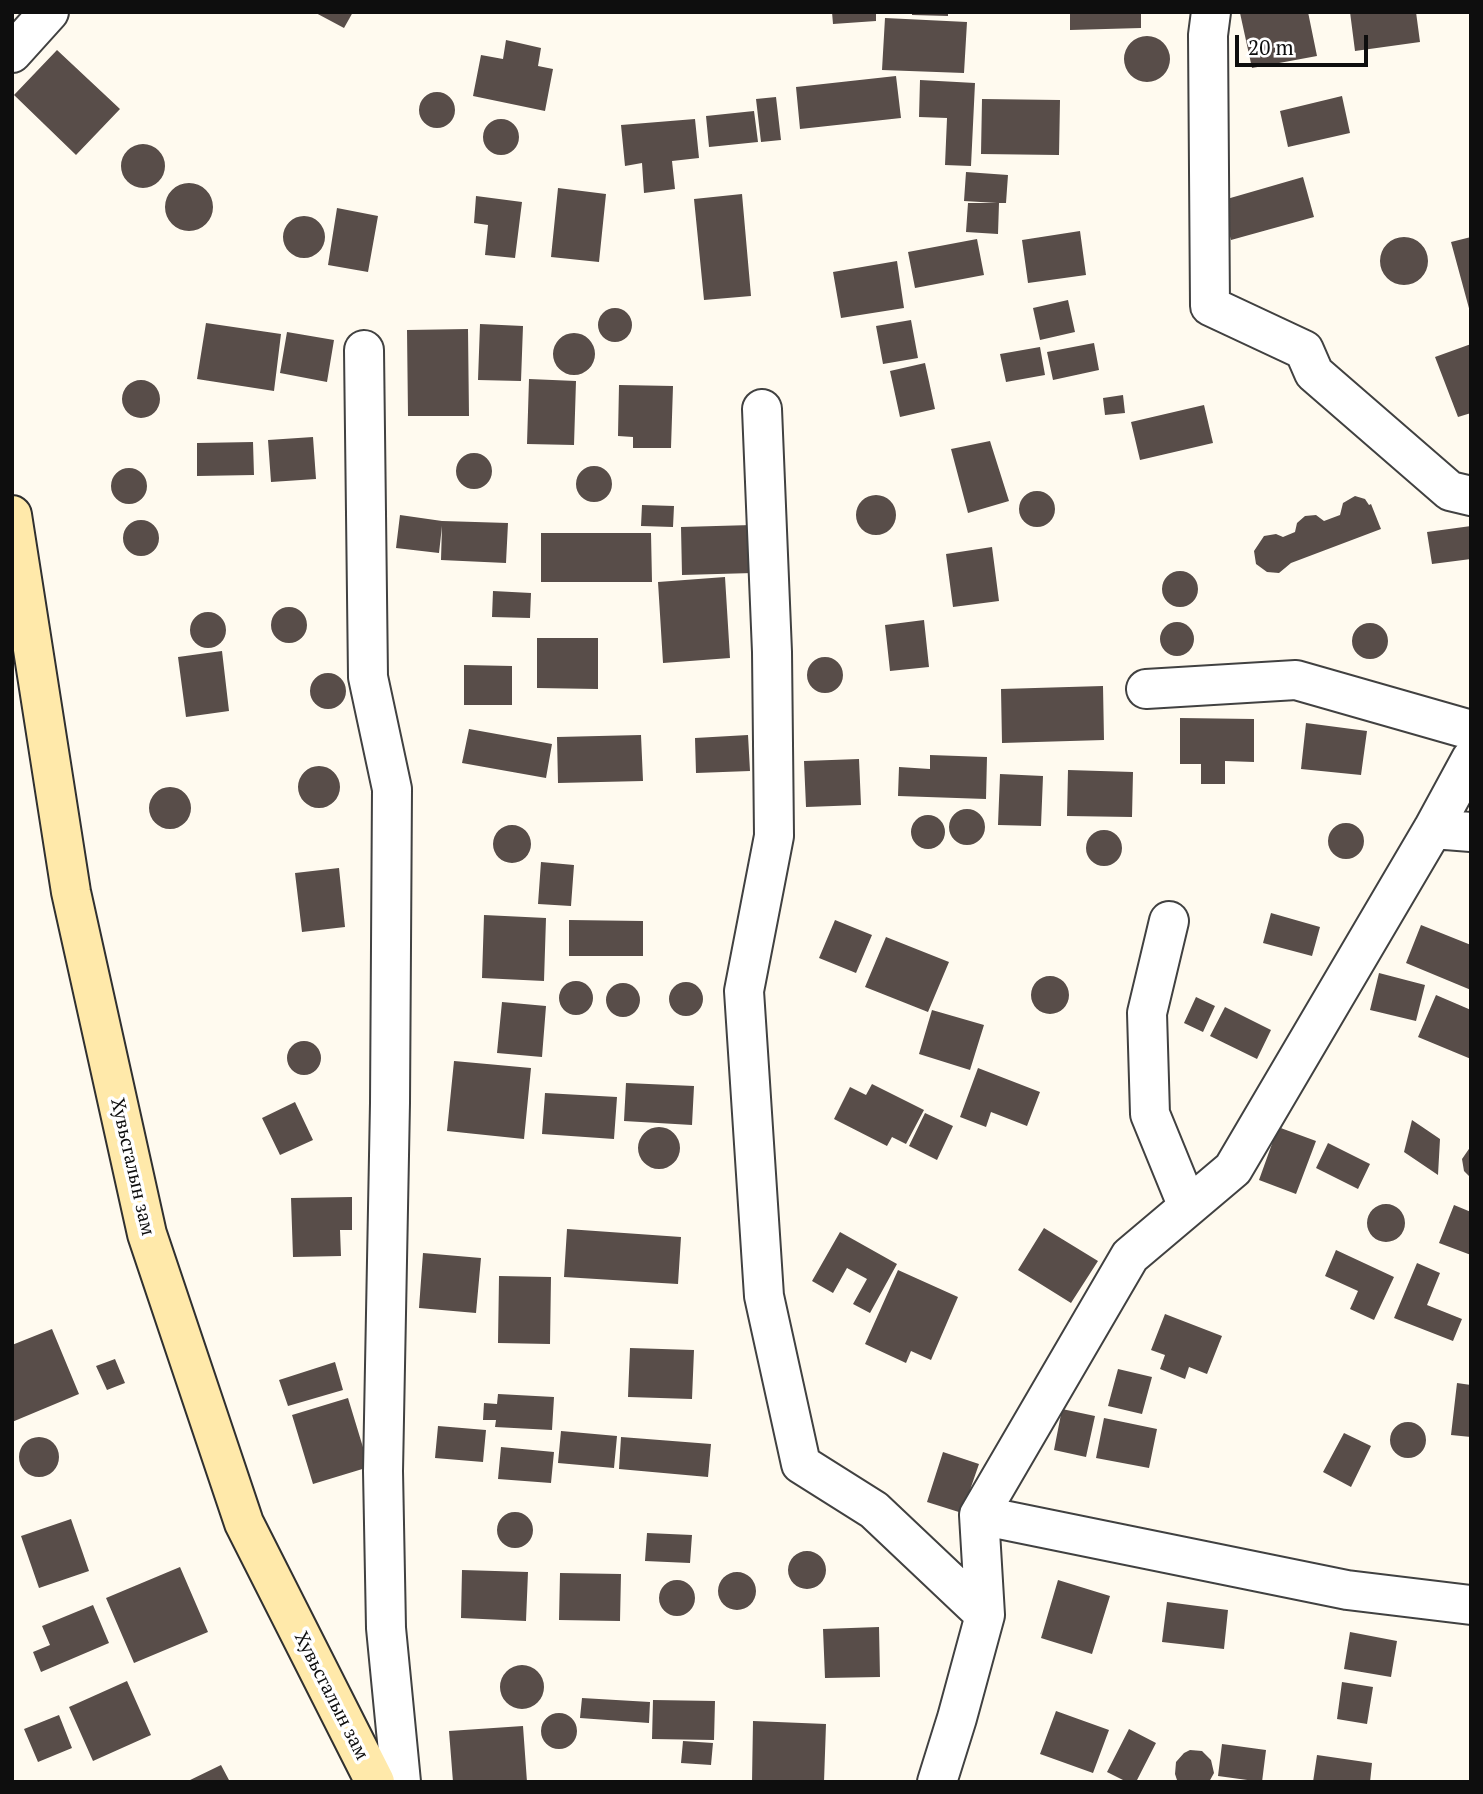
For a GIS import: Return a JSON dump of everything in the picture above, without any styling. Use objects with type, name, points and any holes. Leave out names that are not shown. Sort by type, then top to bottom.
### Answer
[{"type":"main road","name":"Хувьсгалын зам","points":[[12,515],[71,892],[147,1234],[244,1524],[375,1782]]},
{"type":"street","points":[[12,53],[49,12]]},
{"type":"street","points":[[1211,12],[1208,35],[1210,306],[1304,350],[1314,373],[1450,491],[1471,496]]},
{"type":"street","points":[[364,350],[368,677],[392,789],[383,1471],[386,1628],[401,1782]]},
{"type":"street","points":[[762,409],[772,652],[774,836],[744,991],[764,1296],[801,1464],[874,1510],[985,1615]]},
{"type":"street","points":[[1146,689],[1296,680],[1471,730]]},
{"type":"street","points":[[937,1782],[985,1615],[979,1515],[1130,1256],[1233,1169],[1433,829],[1471,759]]},
{"type":"street","points":[[1433,829],[1471,832]]},
{"type":"street","points":[[1169,921],[1147,1013],[1150,1114],[1188,1207]]},
{"type":"street","points":[[979,1515],[1347,1590],[1471,1605]]},
{"type":"building","points":[[314,12],[353,12],[344,28]]},
{"type":"building","points":[[832,12],[876,12],[876,21],[833,24]]},
{"type":"building","points":[[912,12],[948,12],[948,16],[912,15]]},
{"type":"building","points":[[1070,12],[1141,12],[1141,28],[1070,30]]},
{"type":"building","points":[[1308,12],[1317,56],[1252,68],[1240,13]]},
{"type":"building","points":[[1350,12],[1416,12],[1420,42],[1355,51]]},
{"type":"building","points":[[885,18],[967,22],[964,73],[882,70]]},
{"type":"building","points":[[1147,36],[1163,43],[1170,59],[1163,75],[1147,82],[1131,75],[1124,59],[1131,43]]},
{"type":"building","points":[[506,40],[541,48],[538,66],[553,69],[545,111],[473,96],[481,55],[503,59]]},
{"type":"building","points":[[57,50],[120,109],[76,155],[14,95]]},
{"type":"building","points":[[896,76],[901,118],[800,129],[796,87]]},
{"type":"building","points":[[920,80],[975,83],[971,166],[945,165],[947,118],[919,117]]},
{"type":"building","points":[[437,92],[450,97],[455,110],[450,123],[437,128],[424,123],[419,110],[424,97]]},
{"type":"building","points":[[1342,96],[1350,133],[1288,147],[1280,111]]},
{"type":"building","points":[[776,97],[781,140],[761,142],[756,99]]},
{"type":"building","points":[[982,99],[1060,100],[1059,155],[981,154]]},
{"type":"building","points":[[754,111],[758,142],[709,147],[706,116]]},
{"type":"building","points":[[501,119],[514,124],[519,137],[514,150],[501,155],[488,150],[483,137],[488,124]]},
{"type":"building","points":[[695,119],[699,158],[672,161],[675,189],[644,193],[642,163],[625,166],[621,125]]},
{"type":"building","points":[[143,144],[158,151],[165,166],[158,181],[143,188],[128,181],[121,166],[128,151]]},
{"type":"building","points":[[966,172],[1008,175],[1006,203],[999,203],[998,234],[966,232],[968,203],[997,203],[964,201]]},
{"type":"building","points":[[1303,177],[1314,217],[1231,240],[1220,201]]},
{"type":"building","points":[[189,183],[206,190],[213,207],[206,224],[189,231],[172,224],[165,207],[172,190]]},
{"type":"building","points":[[558,188],[606,194],[599,262],[551,257]]},
{"type":"building","points":[[742,194],[751,296],[704,300],[694,199]]},
{"type":"building","points":[[476,196],[522,202],[515,258],[485,255],[488,225],[474,223]]},
{"type":"building","points":[[337,208],[378,216],[368,272],[328,265]]},
{"type":"building","points":[[304,216],[319,222],[325,237],[319,252],[304,258],[289,252],[283,237],[289,222]]},
{"type":"building","points":[[1080,231],[1086,275],[1028,283],[1022,240]]},
{"type":"building","points":[[1404,237],[1413,238],[1421,244],[1427,252],[1427,270],[1421,278],[1413,284],[1404,285],[1395,284],[1387,278],[1381,270],[1380,261],[1381,252],[1387,244],[1395,238]]},
{"type":"building","points":[[1471,237],[1471,312],[1470,312],[1451,242]]},
{"type":"building","points":[[977,239],[984,275],[915,288],[908,252]]},
{"type":"building","points":[[897,261],[904,308],[841,318],[833,272]]},
{"type":"building","points":[[1068,300],[1075,332],[1040,340],[1033,308]]},
{"type":"building","points":[[615,308],[627,313],[632,325],[627,337],[615,342],[603,337],[598,325],[603,313]]},
{"type":"building","points":[[911,320],[918,358],[883,364],[876,326]]},
{"type":"building","points":[[206,323],[281,334],[274,391],[197,379]]},
{"type":"building","points":[[480,324],[523,326],[521,381],[478,380]]},
{"type":"building","points":[[468,329],[469,416],[408,416],[407,330]]},
{"type":"building","points":[[287,332],[334,340],[327,382],[280,373]]},
{"type":"building","points":[[574,333],[589,339],[595,354],[589,369],[574,375],[559,369],[553,354],[559,339]]},
{"type":"building","points":[[1094,343],[1099,370],[1053,380],[1047,352]]},
{"type":"building","points":[[1471,344],[1471,413],[1458,417],[1435,357]]},
{"type":"building","points":[[1040,347],[1045,375],[1006,382],[1000,354]]},
{"type":"building","points":[[925,363],[935,409],[900,417],[890,371]]},
{"type":"building","points":[[529,379],[576,381],[574,445],[527,444]]},
{"type":"building","points":[[141,380],[155,385],[160,399],[155,413],[141,418],[127,413],[122,399],[127,385]]},
{"type":"building","points":[[619,385],[673,386],[671,448],[633,448],[633,437],[618,436]]},
{"type":"building","points":[[1123,395],[1125,413],[1105,415],[1103,398]]},
{"type":"building","points":[[1204,405],[1213,443],[1140,460],[1131,422]]},
{"type":"building","points":[[313,437],[316,479],[271,482],[268,440]]},
{"type":"building","points":[[990,441],[1009,501],[968,513],[951,449]]},
{"type":"building","points":[[253,442],[254,475],[197,476],[197,443]]},
{"type":"building","points":[[474,453],[487,458],[492,471],[487,484],[474,489],[461,484],[456,471],[461,458]]},
{"type":"building","points":[[594,466],[607,471],[612,484],[607,497],[594,502],[581,497],[576,484],[581,471]]},
{"type":"building","points":[[129,468],[142,473],[147,486],[142,499],[129,504],[116,499],[111,486],[116,473]]},
{"type":"building","points":[[1037,491],[1050,496],[1055,509],[1050,522],[1037,527],[1024,522],[1019,509],[1024,496]]},
{"type":"building","points":[[876,495],[884,496],[890,501],[895,507],[895,523],[890,529],[884,534],[876,535],[868,534],[862,529],[857,523],[856,515],[857,507],[862,501],[868,496]]},
{"type":"building","points":[[1355,496],[1371,504],[1381,529],[1291,563],[1279,573],[1267,572],[1256,564],[1254,551],[1264,536],[1276,534],[1283,537],[1295,532],[1297,523],[1305,516],[1316,515],[1324,521],[1340,515],[1343,503]]},
{"type":"building","points":[[642,505],[674,506],[673,527],[641,526]]},
{"type":"building","points":[[400,515],[442,521],[508,523],[506,563],[441,560],[442,526],[439,553],[396,548]]},
{"type":"building","points":[[141,520],[154,525],[159,538],[154,551],[141,556],[128,551],[123,538],[128,525]]},
{"type":"building","points":[[752,525],[753,573],[682,575],[681,527]]},
{"type":"building","points":[[1471,526],[1471,559],[1432,564],[1427,532]]},
{"type":"building","points":[[541,533],[651,533],[652,582],[541,582]]},
{"type":"building","points":[[992,547],[999,601],[953,607],[946,554]]},
{"type":"building","points":[[1180,571],[1193,576],[1198,589],[1193,602],[1180,607],[1167,602],[1162,589],[1167,576]]},
{"type":"building","points":[[725,577],[730,658],[663,663],[658,582]]},
{"type":"building","points":[[493,591],[531,593],[530,618],[492,617]]},
{"type":"building","points":[[289,607],[302,612],[307,625],[302,638],[289,643],[276,638],[271,625],[276,612]]},
{"type":"building","points":[[208,612],[221,617],[226,630],[221,643],[208,648],[195,643],[190,630],[195,617]]},
{"type":"building","points":[[924,620],[929,667],[890,671],[885,625]]},
{"type":"building","points":[[1177,622],[1189,627],[1194,639],[1189,651],[1177,656],[1165,651],[1160,639],[1165,627]]},
{"type":"building","points":[[1370,623],[1383,628],[1388,641],[1383,654],[1370,659],[1357,654],[1352,641],[1357,628]]},
{"type":"building","points":[[537,638],[598,638],[598,689],[537,688]]},
{"type":"building","points":[[222,651],[229,711],[186,717],[178,657]]},
{"type":"building","points":[[825,657],[838,662],[843,675],[838,688],[825,693],[812,688],[807,675],[812,662]]},
{"type":"building","points":[[464,665],[512,666],[512,705],[464,705]]},
{"type":"building","points":[[328,673],[341,678],[346,691],[341,704],[328,709],[315,704],[310,691],[315,678]]},
{"type":"building","points":[[1103,686],[1104,740],[1002,743],[1001,689]]},
{"type":"building","points":[[1180,718],[1254,719],[1254,762],[1225,761],[1225,784],[1201,784],[1201,764],[1180,764]]},
{"type":"building","points":[[1306,723],[1367,731],[1361,775],[1301,769]]},
{"type":"building","points":[[469,729],[552,744],[546,778],[462,763]]},
{"type":"building","points":[[641,735],[643,781],[558,783],[557,737]]},
{"type":"building","points":[[748,735],[750,771],[696,773],[695,738]]},
{"type":"building","points":[[930,755],[987,757],[986,799],[898,796],[899,767],[930,769]]},
{"type":"building","points":[[859,759],[861,805],[806,807],[804,761]]},
{"type":"building","points":[[319,766],[334,772],[340,787],[334,802],[319,808],[304,802],[298,787],[304,772]]},
{"type":"building","points":[[1068,770],[1133,772],[1132,817],[1067,816]]},
{"type":"building","points":[[1000,774],[1043,776],[1041,826],[998,825]]},
{"type":"building","points":[[170,787],[185,793],[191,808],[185,823],[170,829],[155,823],[149,808],[155,793]]},
{"type":"building","points":[[967,809],[980,814],[985,827],[980,840],[967,845],[954,840],[949,827],[954,814]]},
{"type":"building","points":[[928,815],[940,820],[945,832],[940,844],[928,849],[916,844],[911,832],[916,820]]},
{"type":"building","points":[[1346,823],[1359,828],[1364,841],[1359,854],[1346,859],[1333,854],[1328,841],[1333,828]]},
{"type":"building","points":[[512,825],[525,831],[531,844],[525,857],[512,863],[499,857],[493,844],[499,831]]},
{"type":"building","points":[[1104,830],[1117,835],[1122,848],[1117,861],[1104,866],[1091,861],[1086,848],[1091,835]]},
{"type":"building","points":[[541,862],[574,865],[571,906],[538,904]]},
{"type":"building","points":[[339,868],[345,927],[302,932],[295,873]]},
{"type":"building","points":[[1271,913],[1320,927],[1312,956],[1263,943]]},
{"type":"building","points":[[484,915],[546,918],[544,981],[482,978]]},
{"type":"building","points":[[569,920],[643,921],[643,956],[569,956]]},
{"type":"building","points":[[835,920],[872,935],[856,973],[819,958]]},
{"type":"building","points":[[1421,925],[1471,945],[1471,990],[1406,963]]},
{"type":"building","points":[[886,937],[949,962],[928,1012],[865,987]]},
{"type":"building","points":[[1379,973],[1425,985],[1416,1021],[1370,1010]]},
{"type":"building","points":[[1050,976],[1063,982],[1069,995],[1063,1008],[1050,1014],[1037,1008],[1031,995],[1037,982]]},
{"type":"building","points":[[576,981],[588,986],[593,998],[588,1010],[576,1015],[564,1010],[559,998],[564,986]]},
{"type":"building","points":[[686,982],[698,987],[703,999],[698,1011],[686,1016],[674,1011],[669,999],[674,987]]},
{"type":"building","points":[[623,983],[635,988],[640,1000],[635,1012],[623,1017],[611,1012],[606,1000],[611,988]]},
{"type":"building","points":[[1436,995],[1471,1010],[1471,1059],[1418,1037]]},
{"type":"building","points":[[1196,997],[1215,1006],[1203,1032],[1184,1023]]},
{"type":"building","points":[[502,1002],[546,1006],[542,1057],[497,1053]]},
{"type":"building","points":[[1225,1007],[1271,1030],[1257,1059],[1210,1036]]},
{"type":"building","points":[[932,1010],[984,1025],[970,1070],[919,1054]]},
{"type":"building","points":[[304,1041],[316,1046],[321,1058],[316,1070],[304,1075],[292,1070],[287,1058],[292,1046]]},
{"type":"building","points":[[454,1061],[531,1068],[524,1139],[447,1131]]},
{"type":"building","points":[[978,1068],[1040,1092],[1027,1126],[991,1112],[986,1127],[960,1117]]},
{"type":"building","points":[[626,1083],[694,1086],[692,1125],[624,1121]]},
{"type":"building","points":[[872,1084],[924,1110],[906,1144],[892,1137],[887,1146],[834,1119],[850,1087],[866,1095]]},
{"type":"building","points":[[545,1093],[617,1097],[614,1139],[542,1134]]},
{"type":"building","points":[[295,1102],[313,1140],[280,1155],[262,1118]]},
{"type":"building","points":[[925,1113],[953,1126],[937,1160],[909,1146]]},
{"type":"building","points":[[1412,1120],[1440,1139],[1438,1175],[1404,1152]]},
{"type":"building","points":[[659,1127],[674,1133],[680,1148],[674,1163],[659,1169],[644,1163],[638,1148],[644,1133]]},
{"type":"building","points":[[1278,1127],[1316,1141],[1296,1194],[1259,1180]]},
{"type":"building","points":[[1328,1143],[1370,1164],[1358,1189],[1316,1168]]},
{"type":"building","points":[[1471,1146],[1471,1178],[1464,1171],[1462,1159]]},
{"type":"building","points":[[352,1197],[352,1230],[340,1230],[341,1256],[293,1257],[291,1198]]},
{"type":"building","points":[[1386,1204],[1399,1210],[1405,1223],[1399,1236],[1386,1242],[1373,1236],[1367,1223],[1373,1210]]},
{"type":"building","points":[[1454,1205],[1471,1212],[1471,1255],[1439,1243]]},
{"type":"building","points":[[1044,1228],[1098,1261],[1071,1303],[1018,1270]]},
{"type":"building","points":[[567,1229],[681,1237],[678,1284],[564,1277]]},
{"type":"building","points":[[840,1232],[897,1264],[870,1313],[853,1304],[867,1279],[847,1268],[833,1293],[812,1281]]},
{"type":"building","points":[[1336,1250],[1394,1277],[1374,1320],[1350,1309],[1358,1291],[1325,1276]]},
{"type":"building","points":[[423,1253],[481,1258],[476,1313],[419,1308]]},
{"type":"building","points":[[1417,1263],[1440,1273],[1427,1305],[1462,1319],[1453,1341],[1394,1318]]},
{"type":"building","points":[[898,1270],[958,1297],[931,1360],[911,1351],[906,1363],[865,1344]]},
{"type":"building","points":[[499,1276],[551,1277],[550,1344],[498,1343]]},
{"type":"building","points":[[1165,1314],[1222,1336],[1207,1374],[1189,1367],[1185,1379],[1160,1369],[1165,1355],[1151,1350]]},
{"type":"building","points":[[52,1329],[79,1394],[12,1422],[12,1345]]},
{"type":"building","points":[[630,1348],[694,1350],[692,1399],[628,1397]]},
{"type":"building","points":[[115,1359],[125,1383],[107,1390],[96,1366]]},
{"type":"building","points":[[335,1362],[343,1390],[288,1406],[279,1380]]},
{"type":"building","points":[[1118,1369],[1152,1377],[1142,1414],[1108,1406]]},
{"type":"building","points":[[1457,1383],[1471,1385],[1471,1437],[1451,1435]]},
{"type":"building","points":[[498,1394],[554,1397],[552,1430],[495,1427],[496,1420],[483,1420],[484,1403],[497,1404]]},
{"type":"building","points":[[348,1398],[369,1467],[313,1484],[292,1415]]},
{"type":"building","points":[[1062,1409],[1095,1416],[1086,1457],[1054,1450]]},
{"type":"building","points":[[1104,1418],[1157,1429],[1149,1468],[1096,1458]]},
{"type":"building","points":[[1408,1422],[1420,1428],[1426,1440],[1420,1452],[1408,1458],[1396,1452],[1390,1440],[1396,1428]]},
{"type":"building","points":[[438,1426],[486,1430],[483,1462],[435,1458]]},
{"type":"building","points":[[561,1431],[617,1436],[614,1468],[558,1463]]},
{"type":"building","points":[[1344,1433],[1371,1446],[1351,1487],[1323,1472]]},
{"type":"building","points":[[39,1437],[53,1443],[59,1457],[53,1471],[39,1477],[25,1471],[19,1457],[25,1443]]},
{"type":"building","points":[[621,1437],[711,1444],[708,1477],[619,1469]]},
{"type":"building","points":[[501,1447],[554,1452],[551,1483],[498,1479]]},
{"type":"building","points":[[943,1452],[979,1464],[962,1513],[927,1502]]},
{"type":"building","points":[[515,1512],[528,1517],[533,1530],[528,1543],[515,1548],[502,1543],[497,1530],[502,1517]]},
{"type":"building","points":[[71,1519],[89,1571],[39,1588],[21,1536]]},
{"type":"building","points":[[647,1533],[692,1535],[690,1563],[645,1561]]},
{"type":"building","points":[[807,1551],[820,1557],[826,1570],[820,1583],[807,1589],[794,1583],[788,1570],[794,1557]]},
{"type":"building","points":[[180,1567],[208,1632],[134,1663],[106,1598]]},
{"type":"building","points":[[462,1570],[528,1572],[526,1621],[461,1618]]},
{"type":"building","points":[[737,1572],[751,1577],[756,1591],[751,1605],[737,1610],[723,1605],[718,1591],[723,1577]]},
{"type":"building","points":[[560,1573],[621,1574],[620,1621],[559,1620]]},
{"type":"building","points":[[677,1580],[690,1585],[695,1598],[690,1611],[677,1616],[664,1611],[659,1598],[664,1585]]},
{"type":"building","points":[[1058,1580],[1110,1596],[1092,1654],[1041,1638]]},
{"type":"building","points":[[1167,1602],[1228,1610],[1224,1649],[1162,1642]]},
{"type":"building","points":[[93,1605],[109,1643],[41,1672],[33,1652],[50,1645],[42,1626]]},
{"type":"building","points":[[879,1627],[880,1677],[825,1678],[823,1629]]},
{"type":"building","points":[[1350,1632],[1397,1641],[1391,1677],[1344,1669]]},
{"type":"building","points":[[522,1665],[531,1666],[538,1671],[543,1678],[543,1696],[538,1703],[531,1708],[522,1709],[513,1708],[506,1703],[501,1696],[500,1687],[501,1678],[506,1671],[513,1666]]},
{"type":"building","points":[[127,1681],[151,1735],[93,1761],[69,1707]]},
{"type":"building","points":[[1342,1682],[1373,1687],[1367,1724],[1337,1719]]},
{"type":"building","points":[[582,1698],[650,1702],[649,1723],[580,1718]]},
{"type":"building","points":[[653,1700],[715,1701],[714,1740],[652,1739]]},
{"type":"building","points":[[1056,1711],[1109,1730],[1093,1773],[1040,1754]]},
{"type":"building","points":[[559,1713],[572,1718],[577,1731],[572,1744],[559,1749],[546,1744],[541,1731],[546,1718]]},
{"type":"building","points":[[59,1715],[72,1748],[38,1762],[24,1729]]},
{"type":"building","points":[[753,1721],[826,1724],[824,1782],[752,1782]]},
{"type":"building","points":[[523,1726],[527,1782],[453,1782],[449,1731]]},
{"type":"building","points":[[1129,1729],[1156,1743],[1136,1782],[1127,1782],[1107,1772]]},
{"type":"building","points":[[683,1741],[713,1743],[711,1765],[681,1763]]},
{"type":"building","points":[[1222,1744],[1266,1750],[1262,1782],[1218,1776]]},
{"type":"building","points":[[1190,1750],[1202,1751],[1211,1760],[1214,1773],[1209,1782],[1177,1780],[1176,1762]]},
{"type":"building","points":[[1317,1755],[1372,1763],[1370,1782],[1313,1782]]},
{"type":"building","points":[[221,1765],[230,1782],[186,1782]]}]
